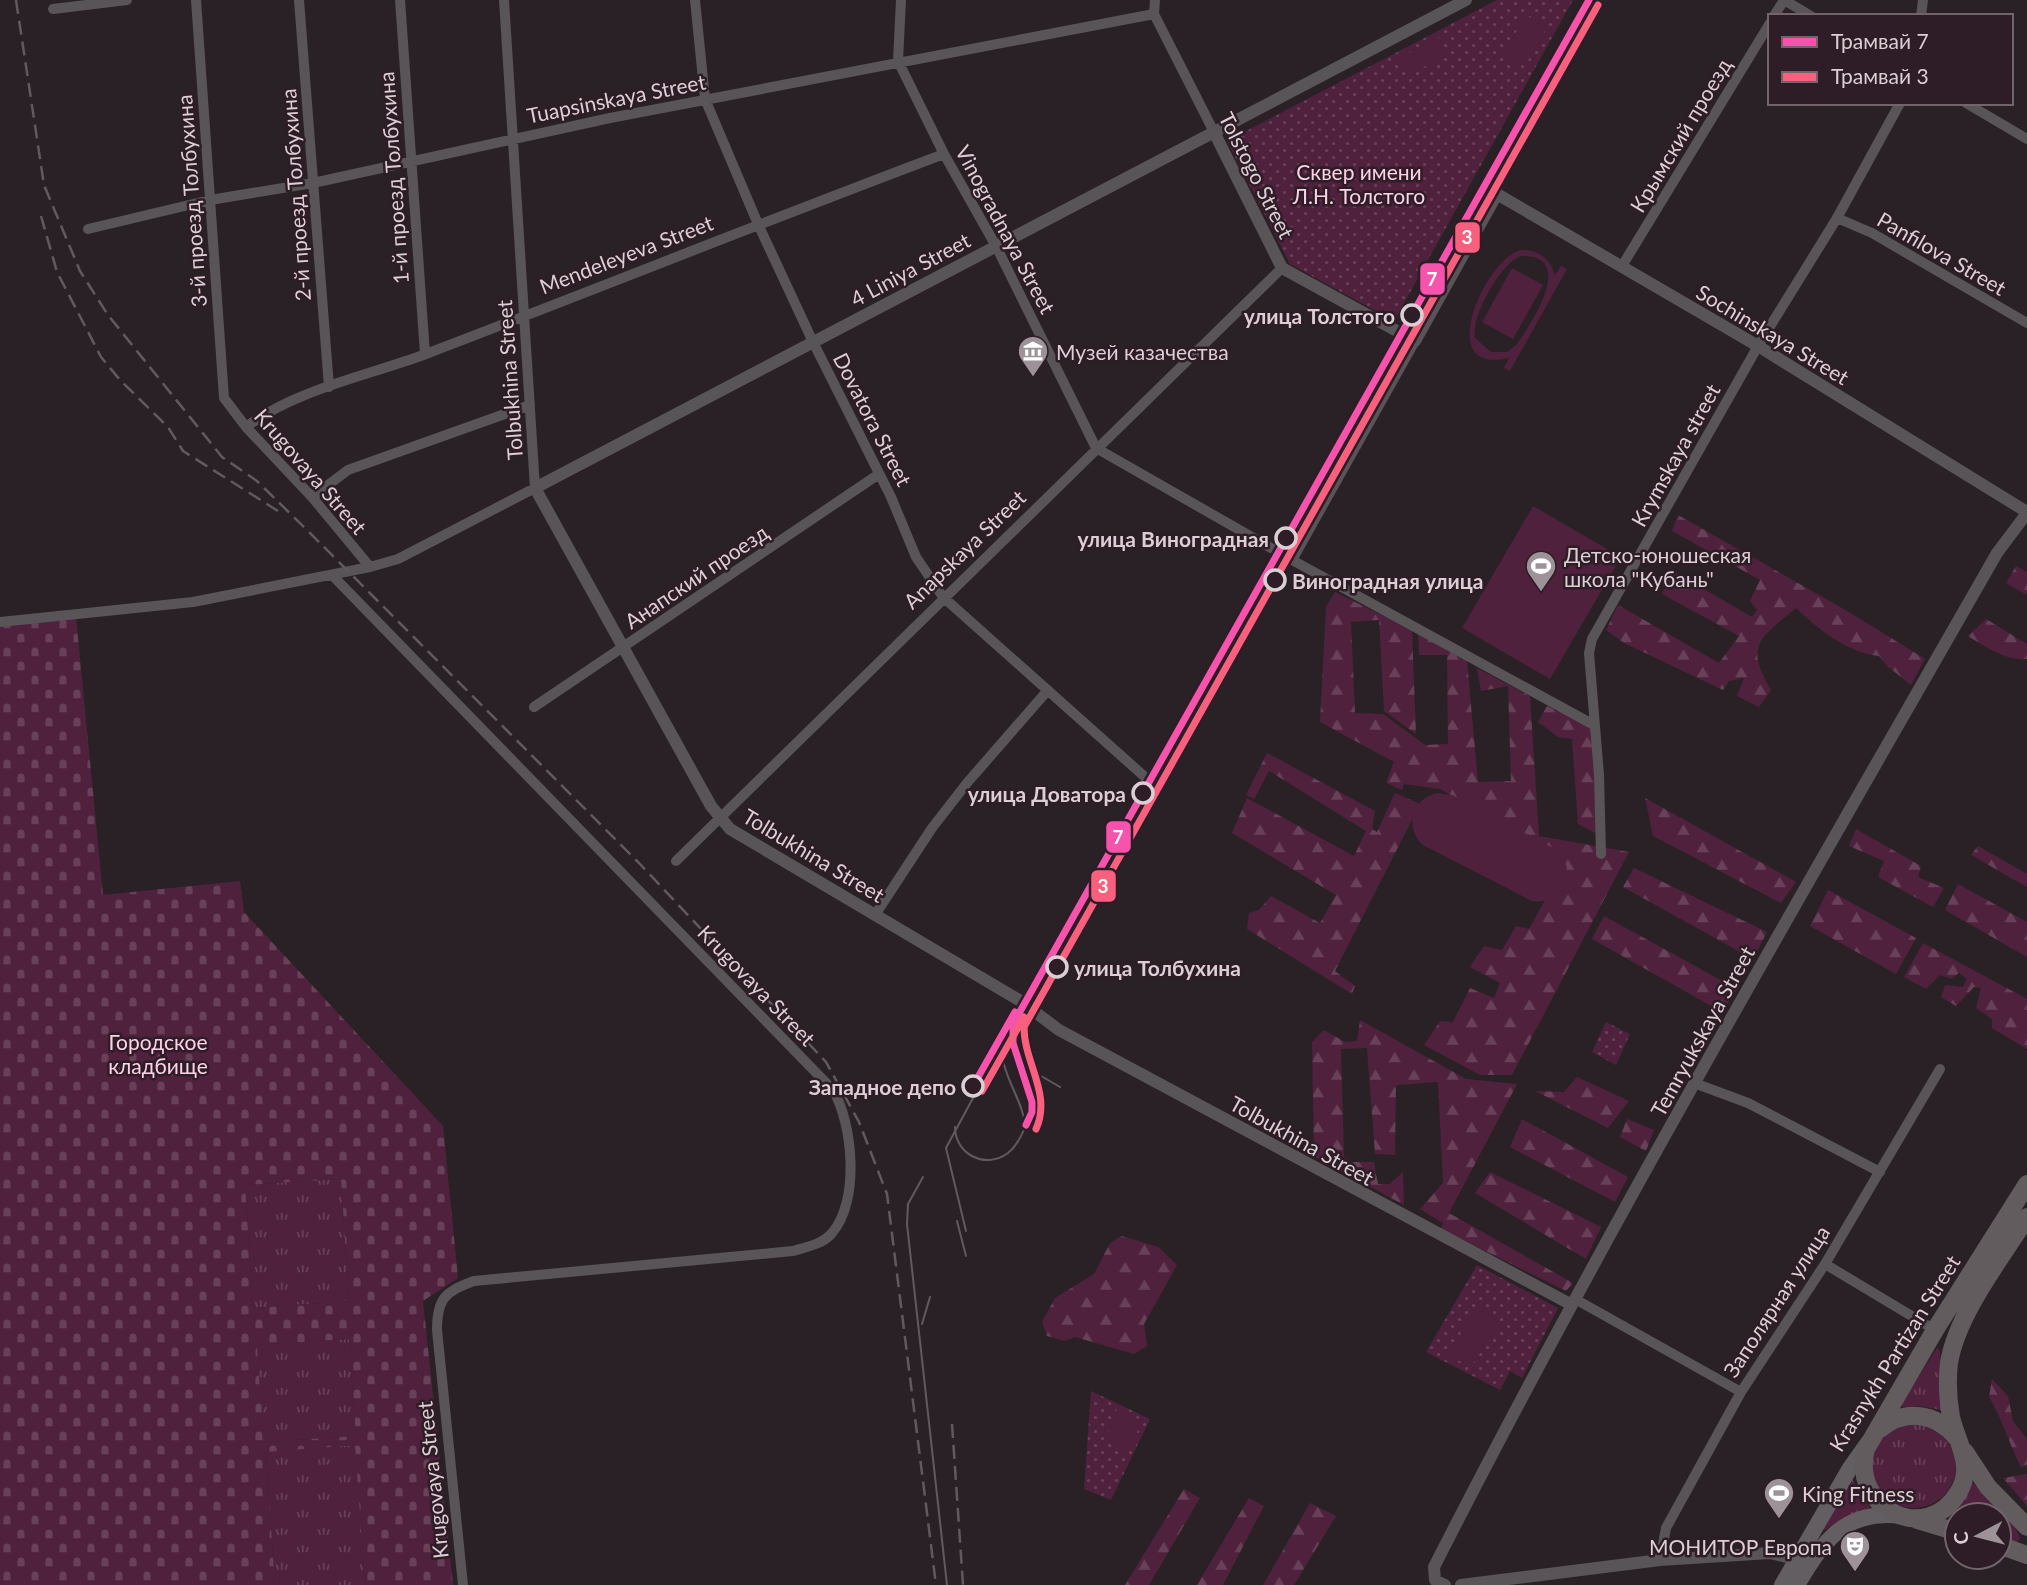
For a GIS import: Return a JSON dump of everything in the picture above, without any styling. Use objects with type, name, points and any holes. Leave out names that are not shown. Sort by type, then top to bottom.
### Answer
[{"type":"highway","name":"Krasnykh Partizan Street","points":[[1875,1434],[1935,1329],[2027,1184]]},
{"type":"highway","name":"Krasnykh Partizan Street","points":[[1907,1517],[1934,1514],[1956,1496],[1965,1474],[1948,1385],[1956,1337],[2027,1217]]},
{"type":"highway","points":[[1943,1528],[1882,1506],[1868,1487],[1864,1459],[1875,1434],[1894,1420],[1918,1415],[1942,1423],[1960,1443],[1988,1487],[2027,1527]]},
{"type":"main road","name":"Krasnykh Partizan Street","points":[[1797,1585],[1803,1561],[1850,1468],[1875,1434]]},
{"type":"main road","name":"Krasnykh Partizan Street","points":[[1782,1585],[1803,1561],[1844,1526],[1879,1515],[1907,1517]]},
{"type":"street","points":[[53,9],[127,0]]},
{"type":"street","name":"3-й проезд Толбухина","points":[[196,0],[224,398]]},
{"type":"street","name":"2-й проезд Толбухина","points":[[299,0],[329,387]]},
{"type":"street","name":"1-й проезд Толбухина","points":[[400,0],[425,354]]},
{"type":"street","name":"Tolbukhina Street","points":[[504,0],[535,488],[719,816],[730,829],[1019,1000],[1059,1030],[1574,1302]]},
{"type":"street","name":"Dovatora Street","points":[[695,0],[705,99],[758,224],[879,474],[916,557],[943,597],[1145,777]]},
{"type":"street","name":"Vinogradnaya Street","points":[[901,0],[898,61],[944,154],[996,246],[1096,448]]},
{"type":"street","points":[[1154,13],[1155,0]]},
{"type":"street","name":"4 Liniya Street","points":[[0,622],[193,602],[370,568],[398,559],[1466,0]]},
{"type":"street","points":[[1784,0],[1808,14]]},
{"type":"street","name":"Tuapsinskaya Street","points":[[88,229],[210,200],[313,183],[705,99],[1154,13]]},
{"type":"street","name":"Tolstogo Street","points":[[1154,13],[1282,268],[1415,341]]},
{"type":"street","name":"Крымский проезд","points":[[1622,267],[1768,26]]},
{"type":"street","name":"Krymskaya street","points":[[1601,854],[1589,653],[1592,639],[1758,346],[1818,244],[1837,218],[1899,105]]},
{"type":"street","points":[[1969,105],[2027,139]]},
{"type":"street","name":"Mendeleyeva Street","points":[[246,427],[265,413],[329,387],[425,354],[944,154]]},
{"type":"street","name":"Sochinskaya Street","points":[[1415,341],[1497,194],[1758,346],[2027,512]]},
{"type":"street","name":"Panfilova Street","points":[[1837,218],[1872,233],[2027,323]]},
{"type":"street","name":"Anapskaya Street","points":[[676,861],[1282,268]]},
{"type":"street","points":[[1292,561],[1415,341]]},
{"type":"street","name":"Krugovaya Street","points":[[224,398],[246,427],[312,498],[370,568]]},
{"type":"street","points":[[312,498],[348,470],[530,405]]},
{"type":"street","points":[[1096,448],[1292,561],[1594,725]]},
{"type":"street","name":"Анапский проезд","points":[[534,706],[623,649],[879,474]]},
{"type":"street","name":"Temryukskaya Street","points":[[1436,1583],[1434,1567],[1694,1083],[1993,560],[2027,512]]},
{"type":"street","name":"Krugovaya Street","points":[[331,575],[833,1090],[846,1124],[851,1182],[844,1214],[832,1234],[816,1245],[793,1251],[474,1281],[454,1288],[440,1302],[437,1330],[463,1585]]},
{"type":"street","points":[[875,915],[953,801],[1048,690]]},
{"type":"street","name":"Заполярная улица","points":[[1660,1560],[1666,1528],[1679,1500],[1741,1392],[1825,1264],[1940,1069]]},
{"type":"street","points":[[1694,1083],[1748,1103],[1880,1172]]},
{"type":"street","points":[[1825,1264],[1935,1329]]},
{"type":"street","points":[[1574,1302],[1741,1392]]},
{"type":"street","points":[[1461,1585],[1660,1560],[1770,1553],[1803,1561]]},
{"type":"green space","name":"Сквер имени Л.Н. Толстого","points":[[1497,0],[1573,0],[1394,321],[1290,264],[1227,141]]},
{"type":"green space","points":[[1526,15],[1547,27],[1525,66],[1503,54]]},
{"type":"green space","points":[[1439,37],[1448,54],[1409,75],[1400,57]]},
{"type":"green space","points":[[1520,250],[1532,251],[1546,259],[1555,275],[1561,266],[1567,269],[1510,371],[1504,368],[1509,358],[1486,359],[1474,350],[1470,335],[1472,315],[1481,294],[1492,274],[1506,259]],"holes":[[[1521,256],[1538,258],[1546,266],[1548,278],[1539,308],[1516,345],[1507,352],[1491,352],[1475,338],[1477,318],[1482,305],[1496,279],[1513,260]]]},
{"type":"green space","points":[[1512,268],[1543,285],[1513,339],[1482,322]]},
{"type":"green space","name":"Детско-юношеская школа \"Кубань\"","points":[[1533,506],[1621,557],[1550,679],[1462,628]]},
{"type":"green space","points":[[1678,515],[1849,612],[1925,659],[1911,685],[1879,656],[1845,645],[1824,632],[1796,608],[1773,627],[1760,643],[1758,662],[1771,690],[1759,707],[1737,696],[1744,678],[1729,681],[1723,690],[1624,643],[1606,630],[1618,605],[1719,663],[1739,636],[1662,594],[1673,571],[1752,617],[1757,610],[1750,601],[1760,580],[1672,531]]},
{"type":"green space","points":[[2016,566],[2027,572],[2027,595],[2006,583]]},
{"type":"green space","points":[[1335,592],[1412,630],[1416,734],[1384,711],[1379,620],[1351,622],[1355,713],[1383,714],[1425,745],[1448,744],[1447,655],[1419,655],[1418,633],[1467,661],[1478,782],[1511,781],[1508,686],[1481,691],[1477,668],[1530,696],[1539,836],[1629,852],[1512,1075],[1480,1075],[1424,1045],[1440,1021],[1453,1022],[1470,988],[1494,998],[1500,983],[1470,967],[1484,946],[1502,950],[1516,926],[1529,929],[1545,900],[1540,842],[1440,789],[1404,784],[1402,790],[1386,783],[1394,762],[1320,722],[1326,607]]},
{"type":"green space","name":"Городское кладбище","points":[[76,617],[103,895],[240,881],[244,912],[443,1126],[458,1278],[423,1301],[453,1585],[365,1585],[355,1445],[266,1452],[275,1585],[0,1585],[0,626]],"holes":[[[341,1179],[349,1301],[253,1308],[245,1185]],[[349,1339],[356,1436],[263,1442],[257,1345]]]},
{"type":"green space","points":[[1986,619],[2027,644],[2027,659],[2004,656],[1968,636]]},
{"type":"green space","points":[[1547,706],[1594,729],[1597,834],[1578,824],[1572,739],[1558,737],[1538,722]]},
{"type":"green space","points":[[1267,753],[1375,811],[1372,829],[1377,832],[1395,793],[1420,804],[1335,971],[1355,986],[1352,994],[1247,929],[1249,913],[1259,910],[1271,896],[1320,923],[1336,895],[1232,833],[1247,798],[1354,856],[1366,831],[1269,771],[1254,799],[1246,795]]},
{"type":"green space","points":[[1438,793],[1452,795],[1557,850],[1567,868],[1567,877],[1559,893],[1543,901],[1532,901],[1423,845],[1413,830],[1414,814],[1422,800]]},
{"type":"green space","points":[[1645,798],[1796,882],[1781,903],[1653,836]]},
{"type":"green space","points":[[1856,829],[1921,866],[1918,877],[1944,888],[1933,907],[1878,877],[1884,861],[1849,846]]},
{"type":"green space","points":[[1978,846],[2027,874],[2027,887],[1971,855]]},
{"type":"green space","points":[[1634,868],[1767,932],[1753,959],[1623,887]]},
{"type":"green space","points":[[1958,884],[2027,922],[2027,957],[1945,910]]},
{"type":"green space","points":[[1828,890],[1916,938],[1896,974],[1810,926]]},
{"type":"green space","points":[[1604,916],[1737,989],[1722,1012],[1592,939]]},
{"type":"green space","points":[[1923,943],[2027,999],[2027,1049],[1992,1028],[1992,1019],[1976,1008],[1981,988],[1974,987],[1956,1006],[1941,997],[1945,985],[1963,987],[1967,979],[1959,973],[1952,979],[1940,975],[1926,989],[1904,977]]},
{"type":"green space","points":[[1360,1020],[1466,1079],[1517,1084],[1449,1213],[1573,1283],[1566,1291],[1441,1229],[1443,1223],[1420,1209],[1443,1183],[1438,1082],[1396,1085],[1395,1155],[1375,1154],[1367,1048],[1341,1049],[1344,1157],[1351,1162],[1374,1162],[1378,1184],[1390,1184],[1403,1172],[1404,1205],[1314,1156],[1312,1042],[1324,1030],[1345,1042],[1357,1041]]},
{"type":"green space","points":[[1606,1022],[1630,1034],[1616,1065],[1592,1052]]},
{"type":"green space","points":[[1577,1077],[1629,1101],[1608,1128],[1535,1091],[1564,1092]]},
{"type":"green space","points":[[1522,1119],[1628,1177],[1615,1202],[1510,1147]]},
{"type":"green space","points":[[1627,1119],[1654,1130],[1646,1151],[1620,1137]]},
{"type":"green space","points":[[1490,1172],[1601,1227],[1586,1259],[1475,1193]]},
{"type":"green space","points":[[341,1179],[349,1301],[253,1308],[245,1185]]},
{"type":"green space","points":[[1122,1236],[1158,1247],[1177,1265],[1144,1324],[1147,1346],[1134,1354],[1075,1337],[1065,1341],[1047,1336],[1042,1322],[1055,1298],[1094,1274],[1110,1243]]},
{"type":"green space","points":[[1477,1265],[1558,1308],[1522,1378],[1510,1371],[1500,1390],[1426,1352]]},
{"type":"green space","points":[[1477,1308],[1501,1323],[1470,1368],[1448,1353]]},
{"type":"green space","points":[[349,1339],[356,1436],[263,1442],[256,1345]]},
{"type":"green space","points":[[1937,1348],[1940,1352],[1941,1410],[1919,1406],[1903,1407],[1901,1404]]},
{"type":"green space","points":[[1992,1379],[2008,1396],[2013,1421],[2027,1439],[2027,1466],[2021,1467],[1989,1397]]},
{"type":"green space","points":[[1091,1391],[1150,1419],[1111,1500],[1084,1489]]},
{"type":"green space","points":[[1117,1408],[1142,1421],[1128,1452],[1105,1441]]},
{"type":"green space","points":[[1914,1424],[1930,1427],[1944,1436],[1953,1450],[1956,1466],[1953,1482],[1944,1496],[1930,1505],[1914,1508],[1898,1505],[1884,1496],[1875,1482],[1872,1466],[1875,1450],[1884,1436],[1898,1427]]},
{"type":"green space","points":[[356,1445],[365,1585],[275,1585],[266,1451]]},
{"type":"green space","points":[[2027,1474],[2027,1506],[2003,1478]]},
{"type":"green space","points":[[1852,1479],[1870,1508],[1824,1530],[1821,1528]]},
{"type":"green space","points":[[1972,1482],[1991,1501],[1961,1501]]},
{"type":"green space","points":[[1184,1489],[1200,1498],[1149,1585],[1125,1585]]},
{"type":"green space","points":[[1249,1498],[1264,1506],[1223,1585],[1197,1585]]},
{"type":"green space","points":[[1310,1503],[1336,1516],[1294,1585],[1263,1585]]},
{"type":"green space","points":[[2013,1523],[2020,1538],[2017,1542],[2013,1541]]},
{"type":"tram line","name":"7","points":[[1026,1125],[1032,1112],[1032,1102],[1013,1043],[1013,1024],[1589,0]]},
{"type":"tram line","name":"3","points":[[1036,1129],[1041,1103],[1024,1027],[1598,5]]},
{"type":"tram line","name":"7","points":[[973,1086],[1015,1012]]},
{"type":"tram line","name":"3","points":[[982,1091],[1024,1017]]},
{"type":"tram line","points":[[966,1231],[946,1148],[1013,1024]]},
{"type":"tram line","points":[[1004,1041],[1003,1062],[1024,1117],[1025,1128]]},
{"type":"tram line","points":[[1014,1045],[1029,1069],[1060,1087]]},
{"type":"tram line","points":[[955,1127],[956,1137],[966,1152],[990,1160],[1008,1153],[1019,1140],[1026,1125]]},
{"type":"tram line","points":[[923,1177],[908,1204],[907,1224],[947,1585]]},
{"type":"tram line","points":[[957,1221],[966,1256]]},
{"type":"tram line","points":[[922,1324],[930,1297]]},
{"type":"railway","points":[[16,0],[44,185],[80,271],[108,315],[222,457],[257,481],[311,534],[639,863],[826,1062],[859,1122],[887,1194],[936,1585]]},
{"type":"railway","points":[[41,216],[57,272],[101,357],[120,380],[168,427],[183,451],[278,511]]},
{"type":"railway","points":[[952,1424],[963,1585]]},
{"type":"place","name":"улица Толстого","points":[[1412,315]]},
{"type":"place","name":"Музей казачества","points":[[1033,378]]},
{"type":"place","name":"улица Виноградная","points":[[1286,538]]},
{"type":"place","name":"Виноградная улица","points":[[1275,580]]},
{"type":"place","name":"Детско-юношеская школа \"Кубань\"","points":[[1541,593]]},
{"type":"place","name":"улица Доватора","points":[[1143,793]]},
{"type":"place","name":"улица Толбухина","points":[[1057,967]]},
{"type":"place","name":"Западное депо","points":[[973,1086]]},
{"type":"place","name":"King Fitness","points":[[1779,1520]]},
{"type":"place","name":"МОНИТОР Европа","points":[[1855,1573]]}]
